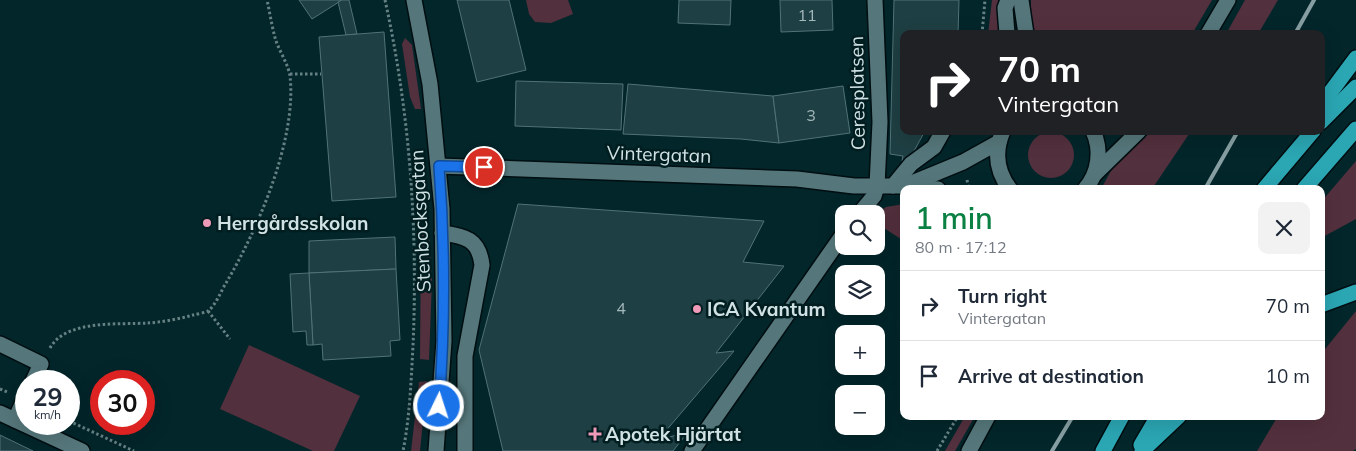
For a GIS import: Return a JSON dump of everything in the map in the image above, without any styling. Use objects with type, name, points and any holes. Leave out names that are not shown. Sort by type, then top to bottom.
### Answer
[{"type":"highway","points":[[1325,100],[1356,58]]},
{"type":"highway","points":[[1325,118],[1356,87]]},
{"type":"highway","points":[[1307,185],[1356,129]]},
{"type":"highway","points":[[1267,185],[1302,135]]},
{"type":"highway","points":[[1290,155],[1309,135]]},
{"type":"highway","points":[[1325,304],[1356,292]]},
{"type":"highway","points":[[1102,451],[1120,420]]},
{"type":"highway","points":[[1138,451],[1156,420]]},
{"type":"highway","points":[[1142,451],[1175,420]]},
{"type":"street","name":"Stenbocksgatan","points":[[414,0],[430,84],[439,166],[442,233],[444,341],[434,448]]},
{"type":"street","name":"Ceresplatsen","points":[[875,0],[880,122],[877,186]]},
{"type":"street","points":[[1007,30],[1005,8],[1008,0]]},
{"type":"street","points":[[1021,0],[1025,30]]},
{"type":"street","points":[[1210,30],[1228,0]]},
{"type":"street","points":[[899,186],[912,164],[934,147],[941,135]]},
{"type":"street","points":[[1093,135],[1098,149],[1095,174]]},
{"type":"street","points":[[1088,185],[1095,174],[1135,135]]},
{"type":"street","name":"Vintergatan","points":[[902,185],[963,162],[1001,137]]},
{"type":"street","points":[[1001,137],[997,156],[999,170],[1005,185]]},
{"type":"street","name":"Vintergatan","points":[[439,166],[778,178],[854,186],[899,186]]},
{"type":"street","points":[[866,205],[874,196],[877,186]]},
{"type":"street","points":[[442,233],[458,235],[474,242],[480,252],[482,265],[465,356],[465,451]]},
{"type":"street","points":[[692,451],[835,246]]},
{"type":"street","points":[[0,344],[41,364],[38,370]]},
{"type":"street","points":[[0,413],[82,451]]},
{"type":"street","points":[[969,451],[986,420]]},
{"type":"path","points":[[41,364],[54,341],[72,331],[97,324],[149,323],[184,318],[208,311],[243,255],[281,155],[291,106],[290,74],[276,39],[267,0]]},
{"type":"path","points":[[385,0],[396,49],[413,196],[414,314],[410,409],[402,451]]},
{"type":"path","points":[[982,30],[985,0]]},
{"type":"path","points":[[290,74],[321,74]]},
{"type":"path","points":[[208,311],[230,339]]},
{"type":"path","points":[[937,451],[956,420]]},
{"type":"path","points":[[80,426],[134,451]]},
{"type":"shaded area","points":[[526,0],[568,0],[573,14],[551,23],[535,22],[529,14]]},
{"type":"shaded area","points":[[992,0],[998,0],[999,30],[988,30]]},
{"type":"shaded area","points":[[1031,0],[1212,0],[1194,30],[1034,30],[1031,21]]},
{"type":"shaded area","points":[[1245,0],[1278,0],[1260,30],[1228,30]]},
{"type":"shaded area","points":[[405,38],[412,45],[421,109],[415,109],[410,97],[402,44]]},
{"type":"shaded area","points":[[1040,135],[1062,135],[1070,142],[1074,155],[1070,168],[1064,174],[1051,178],[1038,174],[1032,168],[1028,155],[1032,142]]},
{"type":"shaded area","points":[[1148,135],[1188,135],[1155,185],[1103,185],[1113,167]]},
{"type":"shaded area","points":[[1356,161],[1356,219],[1325,236],[1325,197]]},
{"type":"shaded area","points":[[900,205],[900,238],[885,229],[885,208]]},
{"type":"shaded area","points":[[429,232],[432,280],[429,360],[420,359],[421,235]]},
{"type":"shaded area","points":[[1356,311],[1356,449],[1353,451],[1257,451],[1276,420],[1325,420],[1325,349]]},
{"type":"shaded area","points":[[249,345],[360,396],[334,451],[313,451],[220,409]]},
{"type":"shaded area","points":[[427,381],[420,451],[411,451],[419,382]]},
{"type":"shaded area","points":[[963,420],[973,420],[955,451],[945,451]]},
{"type":"building","points":[[299,0],[342,0],[312,19]]},
{"type":"building","points":[[349,0],[357,34],[346,35],[338,2]]},
{"type":"building","points":[[457,0],[509,0],[526,70],[477,82]]},
{"type":"building","points":[[679,0],[731,0],[730,25],[678,23]]},
{"type":"building","points":[[780,0],[832,0],[833,30],[781,32]]},
{"type":"building","points":[[894,0],[959,0],[958,30],[900,30],[900,135],[923,135],[908,162],[902,161],[903,156],[890,154]]},
{"type":"building","points":[[384,32],[396,197],[332,201],[319,37]]},
{"type":"building","points":[[516,81],[623,84],[621,130],[515,126]]},
{"type":"building","points":[[628,84],[773,96],[779,143],[741,139],[623,134]]},
{"type":"building","points":[[843,86],[850,133],[779,143],[773,96]]},
{"type":"building","points":[[518,204],[764,221],[743,262],[784,266],[716,353],[734,351],[658,440],[688,432],[673,451],[503,451],[479,350]]},
{"type":"building","points":[[395,237],[396,269],[309,273],[309,241]]},
{"type":"building","points":[[396,269],[400,340],[390,341],[391,356],[323,360],[322,344],[313,345],[309,273]]},
{"type":"building","points":[[309,273],[313,345],[307,345],[306,331],[293,332],[290,274]]},
{"type":"building","points":[[0,435],[33,451],[0,451]]},
{"type":"railway","points":[[1297,30],[1314,0]]},
{"type":"railway","points":[[1207,185],[1236,135]]},
{"type":"railway","points":[[1052,451],[1071,420]]},
{"type":"place","name":"Herrgårdsskolan","points":[[207,223]]},
{"type":"place","name":"ICA Kvantum","points":[[697,309]]},
{"type":"place","name":"Apotek Hjärtat","points":[[595,434]]},
{"type":"route","points":[[439,406],[444,341],[442,209],[439,166],[484,167]]}]
